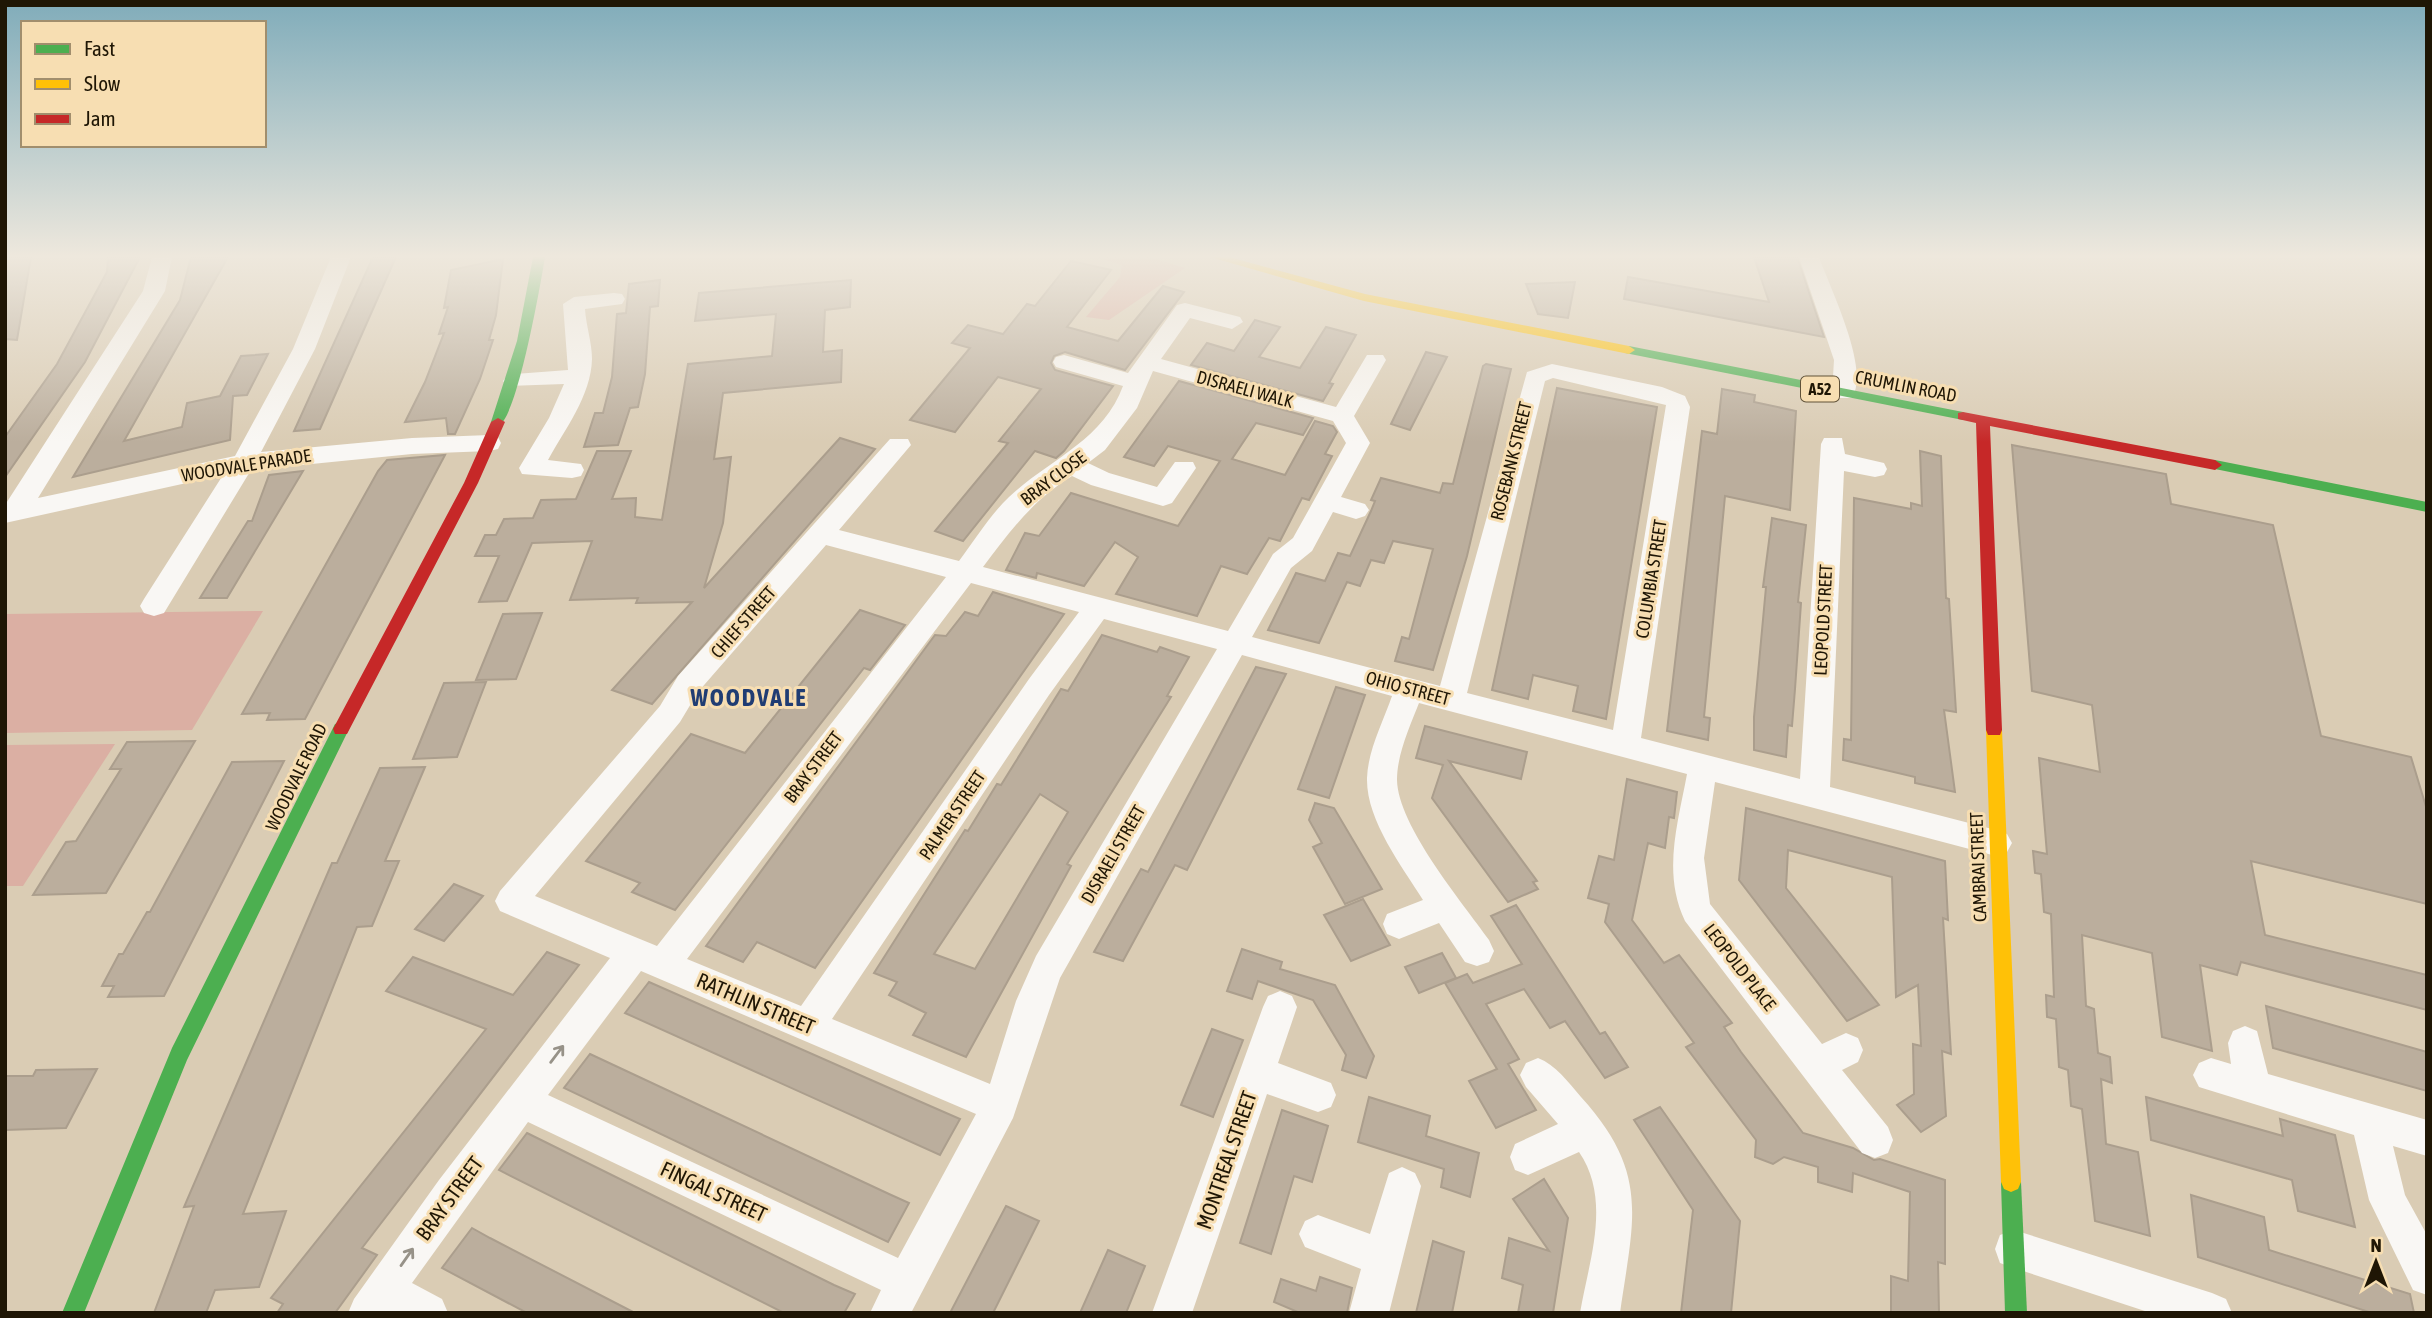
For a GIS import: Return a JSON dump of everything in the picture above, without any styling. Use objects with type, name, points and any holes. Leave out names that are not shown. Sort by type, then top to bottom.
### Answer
[{"type":"main road","name":"WOODVALE ROAD","points":[[73,1313],[156,1107],[197,1019],[376,659],[489,443],[515,381],[530,319]]},
{"type":"main road","name":"CRUMLIN ROAD","points":[[1471,319],[2427,507]]},
{"type":"main road","name":"CAMBRAI STREET","points":[[1983,420],[1996,843],[2016,1313]]},
{"type":"street","points":[[11,512],[136,319]]},
{"type":"street","points":[[154,606],[244,462],[292,371],[315,319]]},
{"type":"street","points":[[572,470],[531,468],[578,376],[579,346],[575,319]]},
{"type":"street","name":"BRAY CLOSE","points":[[964,571],[1026,495],[1071,465],[1096,444],[1129,403],[1141,372],[1179,319]]},
{"type":"street","name":"BRAY CLOSE","points":[[1216,319],[1232,323]]},
{"type":"street","points":[[1830,319],[1845,360],[1844,393]]},
{"type":"street","points":[[1342,416],[1375,360]]},
{"type":"street","points":[[1064,362],[1141,372]]},
{"type":"street","name":"ROSEBANK STREET","points":[[1451,699],[1535,377],[1552,371],[1662,394],[1676,401],[1678,412]]},
{"type":"street","name":"DISRAELI WALK","points":[[1141,372],[1342,416]]},
{"type":"street","points":[[515,381],[578,376]]},
{"type":"street","name":"COLUMBIA STREET","points":[[1625,745],[1678,412]]},
{"type":"street","name":"DISRAELI STREET","points":[[898,1297],[1000,1106],[1012,1078],[1041,980],[1282,561],[1303,544],[1358,443],[1342,416]]},
{"type":"street","name":"WOODVALE PARADE","points":[[11,512],[244,462],[412,446],[489,443]]},
{"type":"street","name":"CHIEF STREET","points":[[511,901],[670,714],[688,684],[899,444]]},
{"type":"street","name":"LEOPOLD STREET","points":[[1814,795],[1832,452],[1875,469]]},
{"type":"street","points":[[1071,465],[1100,479],[1163,497],[1184,468]]},
{"type":"street","points":[[1327,501],[1356,510]]},
{"type":"street","name":"OHIO STREET","points":[[820,534],[1996,843]]},
{"type":"street","name":"BRAY STREET","points":[[376,1301],[521,1100],[649,958],[964,571]]},
{"type":"street","name":"PALMER STREET","points":[[808,1026],[1039,688],[1099,606]]},
{"type":"street","points":[[1409,688],[1381,776],[1381,793],[1395,825],[1477,951]]},
{"type":"street","name":"LEOPOLD PLACE","points":[[1703,766],[1687,872],[1688,890],[1709,930],[1832,1057],[1875,1140]]},
{"type":"street","name":"RATHLIN STREET","points":[[511,901],[1000,1106]]},
{"type":"street","points":[[1399,924],[1447,905]]},
{"type":"street","name":"MONTREAL STREET","points":[[1172,1313],[1280,1007]]},
{"type":"street","points":[[2245,1043],[2252,1087]]},
{"type":"street","points":[[1257,1073],[1318,1095]]},
{"type":"street","points":[[1538,1075],[1585,1130],[1609,1171],[1615,1195],[1600,1313]]},
{"type":"street","points":[[2210,1075],[2427,1138]]},
{"type":"street","name":"FINGAL STREET","points":[[521,1100],[898,1297]]},
{"type":"street","points":[[2369,1121],[2388,1200],[2427,1276]]},
{"type":"street","points":[[1528,1157],[1585,1130]]},
{"type":"street","points":[[1369,1313],[1402,1186]]},
{"type":"street","points":[[1318,1234],[1383,1258]]},
{"type":"street","points":[[2014,1249],[2212,1313]]},
{"type":"street","points":[[376,1301],[428,1313]]},
{"type":"shaded area","points":[[263,611],[192,730],[5,733],[5,614]]},
{"type":"shaded area","points":[[115,744],[23,886],[5,886],[5,745]]},
{"type":"building","points":[[5,319],[21,319],[17,340],[5,339]]},
{"type":"building","points":[[82,319],[108,319],[85,362],[5,477],[5,437],[57,364]]},
{"type":"building","points":[[169,319],[193,319],[124,441],[182,427],[187,403],[220,396],[241,356],[268,354],[247,395],[233,396],[230,440],[73,477]]},
{"type":"building","points":[[345,319],[369,319],[320,429],[294,431]]},
{"type":"building","points":[[444,319],[495,319],[489,340],[493,340],[480,379],[455,434],[448,434],[446,418],[405,422],[425,382],[444,333],[439,334]]},
{"type":"building","points":[[617,319],[649,319],[645,374],[638,407],[630,408],[618,445],[584,447],[595,413],[603,413],[612,377]]},
{"type":"building","points":[[695,319],[724,319],[695,321]]},
{"type":"building","points":[[776,319],[825,319],[823,352],[842,350],[841,382],[723,393],[714,459],[731,457],[723,523],[704,588],[840,438],[875,449],[652,704],[612,690],[692,602],[636,603],[638,598],[570,600],[592,541],[532,543],[507,601],[479,602],[499,556],[475,556],[485,535],[496,535],[504,519],[533,518],[541,500],[576,499],[597,451],[631,451],[612,499],[636,498],[635,517],[662,520],[688,364],[772,356]]},
{"type":"building","points":[[1015,319],[1074,319],[1067,327],[1118,341],[1136,319],[1164,319],[1125,370],[1065,352],[1054,356],[1051,363],[1055,370],[1113,386],[1056,458],[1035,451],[963,541],[935,531],[1008,443],[999,441],[1041,389],[998,377],[955,432],[910,420],[970,348],[952,343],[968,325],[1003,334]]},
{"type":"building","points":[[1727,319],[1818,319],[1824,337]]},
{"type":"building","points":[[1255,320],[1280,327],[1259,357],[1300,368],[1326,327],[1356,335],[1329,383],[1333,384],[1323,401],[1191,365],[1207,343],[1234,351]]},
{"type":"building","points":[[1426,352],[1447,357],[1410,430],[1391,424]]},
{"type":"building","points":[[1486,364],[1511,369],[1467,556],[1433,670],[1395,661],[1402,637],[1409,639],[1433,549],[1393,541],[1384,563],[1371,560],[1360,586],[1347,582],[1319,643],[1268,630],[1296,573],[1325,581],[1338,553],[1350,556],[1375,501],[1371,500],[1381,478],[1440,493],[1443,483],[1453,484],[1483,366]]},
{"type":"building","points":[[1179,381],[1313,418],[1303,435],[1256,423],[1232,459],[1285,475],[1315,421],[1333,426],[1337,432],[1325,454],[1332,456],[1309,500],[1302,498],[1280,541],[1269,538],[1247,574],[1221,566],[1197,616],[1116,594],[1138,557],[1115,542],[1084,586],[1037,573],[1036,578],[1006,570],[1025,533],[1039,536],[1071,493],[1178,526],[1220,461],[1168,446],[1154,466],[1124,457]]},
{"type":"building","points":[[1557,388],[1657,407],[1606,719],[1573,711],[1578,686],[1533,675],[1528,699],[1492,690]]},
{"type":"building","points":[[1722,389],[1755,395],[1754,402],[1796,411],[1790,510],[1725,496],[1704,717],[1710,718],[1708,740],[1667,731],[1702,431],[1717,434]]},
{"type":"building","points":[[2012,445],[2166,474],[2171,504],[2273,525],[2321,736],[2411,757],[2427,810],[2427,904],[2251,861],[2265,935],[2427,975],[2427,1010],[2241,962],[2237,975],[2200,965],[2212,1051],[2162,1037],[2152,953],[2082,935],[2086,1006],[2094,1009],[2098,1053],[2110,1057],[2112,1083],[2101,1079],[2106,1144],[2138,1152],[2150,1236],[2095,1221],[2082,1109],[2071,1106],[2068,1070],[2059,1067],[2056,1019],[2047,1017],[2046,995],[2054,997],[2051,914],[2044,912],[2041,874],[2035,873],[2033,851],[2047,854],[2039,758],[2100,772],[2092,705],[2032,691]]},
{"type":"building","points":[[1920,451],[1941,456],[1946,598],[1949,599],[1956,712],[1944,710],[1955,792],[1915,783],[1915,777],[1843,760],[1844,739],[1851,740],[1854,498],[1911,509],[1911,503],[1922,506]]},
{"type":"building","points":[[445,455],[305,719],[267,720],[270,713],[242,714],[378,471],[387,460]]},
{"type":"building","points":[[303,471],[227,598],[200,598],[248,521],[252,521],[269,475]]},
{"type":"building","points":[[1772,518],[1806,525],[1798,602],[1801,603],[1792,726],[1788,725],[1786,757],[1754,750],[1754,717],[1766,587],[1763,587]]},
{"type":"building","points":[[993,592],[1064,614],[815,968],[757,942],[743,962],[706,946],[935,635],[946,636],[965,612],[978,616]]},
{"type":"building","points":[[860,610],[905,625],[870,670],[864,668],[675,910],[632,892],[640,883],[586,861],[691,734],[745,753]]},
{"type":"building","points":[[542,613],[516,679],[476,680],[503,614]]},
{"type":"building","points":[[1102,635],[1157,652],[1160,647],[1189,657],[1167,696],[1171,697],[1067,864],[1071,866],[966,1057],[913,1035],[926,1013],[889,995],[897,982],[874,973],[965,830],[968,831],[997,784],[1001,785],[1061,689],[1068,691]],"holes":[[[1040,794],[1068,812],[975,969],[934,954]]]},
{"type":"building","points":[[1256,667],[1286,674],[1187,870],[1175,865],[1123,961],[1094,952],[1141,869],[1148,872]]},
{"type":"building","points":[[486,682],[457,757],[413,759],[444,683]]},
{"type":"building","points":[[1336,687],[1365,695],[1329,798],[1298,789]]},
{"type":"building","points":[[1425,726],[1527,752],[1521,779],[1449,761],[1537,881],[1533,882],[1538,889],[1508,902],[1432,798],[1443,765],[1416,758]]},
{"type":"building","points":[[195,741],[106,893],[33,895],[66,842],[76,841],[121,769],[110,769],[127,742]]},
{"type":"building","points":[[284,761],[164,996],[108,997],[114,986],[102,986],[119,954],[123,954],[147,912],[150,912],[232,762]]},
{"type":"building","points":[[425,767],[385,861],[399,861],[372,926],[357,927],[243,1214],[286,1211],[259,1287],[215,1290],[206,1313],[154,1313],[194,1206],[184,1207],[332,863],[337,863],[380,768]]},
{"type":"building","points":[[1627,779],[1677,792],[1674,818],[1669,817],[1665,848],[1648,843],[1632,920],[1664,963],[1679,955],[1732,1023],[1724,1027],[1803,1133],[1853,1148],[1874,1160],[1880,1159],[1945,1180],[1945,1264],[1938,1262],[1939,1313],[1891,1313],[1891,1276],[1908,1281],[1910,1192],[1853,1173],[1852,1192],[1818,1182],[1818,1167],[1784,1157],[1773,1164],[1755,1157],[1756,1140],[1686,1047],[1694,1043],[1605,922],[1609,904],[1588,898],[1599,856],[1614,860]]},
{"type":"building","points":[[1315,803],[1334,808],[1382,889],[1345,904],[1313,847],[1322,843],[1309,820]]},
{"type":"building","points":[[1746,808],[1945,861],[1948,920],[1943,918],[1951,1054],[1942,1051],[1946,1116],[1921,1132],[1897,1105],[1914,1094],[1913,1044],[1921,1046],[1918,985],[1896,997],[1892,877],[1788,850],[1786,888],[1879,1005],[1847,1021],[1739,880]]},
{"type":"building","points":[[454,884],[483,896],[444,941],[415,929]]},
{"type":"building","points":[[1363,899],[1390,945],[1351,961],[1324,915]]},
{"type":"building","points":[[1516,905],[1600,1034],[1605,1032],[1628,1067],[1605,1078],[1565,1021],[1550,1028],[1524,989],[1486,1004],[1519,1059],[1508,1064],[1536,1110],[1496,1128],[1469,1081],[1497,1069],[1445,983],[1467,974],[1473,983],[1522,964],[1491,916]]},
{"type":"building","points":[[1242,949],[1282,962],[1280,969],[1335,985],[1374,1056],[1366,1078],[1342,1070],[1346,1055],[1313,1000],[1258,981],[1252,999],[1227,991]]},
{"type":"building","points":[[547,952],[579,965],[362,1248],[377,1255],[335,1313],[277,1313],[283,1304],[271,1298],[486,1029],[386,991],[413,957],[513,995]]},
{"type":"building","points":[[1442,953],[1456,978],[1419,993],[1405,967]]},
{"type":"building","points":[[649,982],[960,1119],[940,1155],[625,1013]]},
{"type":"building","points":[[2266,1006],[2427,1052],[2427,1091],[2273,1048]]},
{"type":"building","points":[[1212,1029],[1243,1040],[1213,1117],[1181,1105]]},
{"type":"building","points":[[590,1054],[909,1203],[888,1242],[564,1088]]},
{"type":"building","points":[[97,1069],[66,1128],[5,1130],[5,1076],[33,1076],[36,1070]]},
{"type":"building","points":[[1369,1097],[1430,1116],[1426,1136],[1479,1153],[1470,1197],[1441,1187],[1444,1169],[1358,1142]]},
{"type":"building","points":[[2146,1097],[2283,1136],[2280,1119],[2335,1135],[2355,1227],[2298,1211],[2292,1180],[2151,1140]]},
{"type":"building","points":[[1660,1107],[1740,1221],[1731,1313],[1681,1313],[1693,1210],[1634,1120]]},
{"type":"building","points":[[1282,1110],[1328,1126],[1312,1182],[1294,1176],[1271,1254],[1240,1243]]},
{"type":"building","points":[[527,1133],[855,1294],[844,1313],[784,1313],[499,1170]]},
{"type":"building","points":[[1544,1179],[1568,1218],[1553,1313],[1518,1313],[1523,1285],[1502,1278],[1509,1238],[1549,1251],[1513,1199]]},
{"type":"building","points":[[2191,1195],[2264,1217],[2269,1250],[2410,1294],[2414,1313],[2372,1313],[2198,1257]]},
{"type":"building","points":[[1006,1206],[1039,1221],[993,1313],[950,1313]]},
{"type":"building","points":[[472,1228],[635,1313],[527,1313],[442,1268]]},
{"type":"building","points":[[1433,1241],[1464,1252],[1452,1313],[1416,1313]]},
{"type":"building","points":[[1108,1250],[1145,1266],[1126,1313],[1080,1313]]},
{"type":"building","points":[[1320,1277],[1352,1288],[1347,1313],[1300,1313],[1274,1302],[1281,1279],[1316,1291]]},
{"type":"traffic: fast","points":[[498,422],[528,319]]},
{"type":"traffic: fast","points":[[1629,350],[1963,416]]},
{"type":"traffic: fast","points":[[2215,465],[2427,507]]},
{"type":"traffic: fast","points":[[73,1313],[179,1055],[341,729]]},
{"type":"traffic: fast","points":[[2011,1182],[2016,1313]]},
{"type":"traffic: slow","points":[[1472,319],[1629,350]]},
{"type":"traffic: slow","points":[[1994,730],[2011,1182]]},
{"type":"traffic: jam","points":[[1963,416],[2215,465]]},
{"type":"traffic: jam","points":[[1983,420],[1994,730]]},
{"type":"traffic: jam","points":[[341,729],[471,483],[498,422]]},
{"type":"district","name":"WOODVALE","points":[[749,697]]}]
